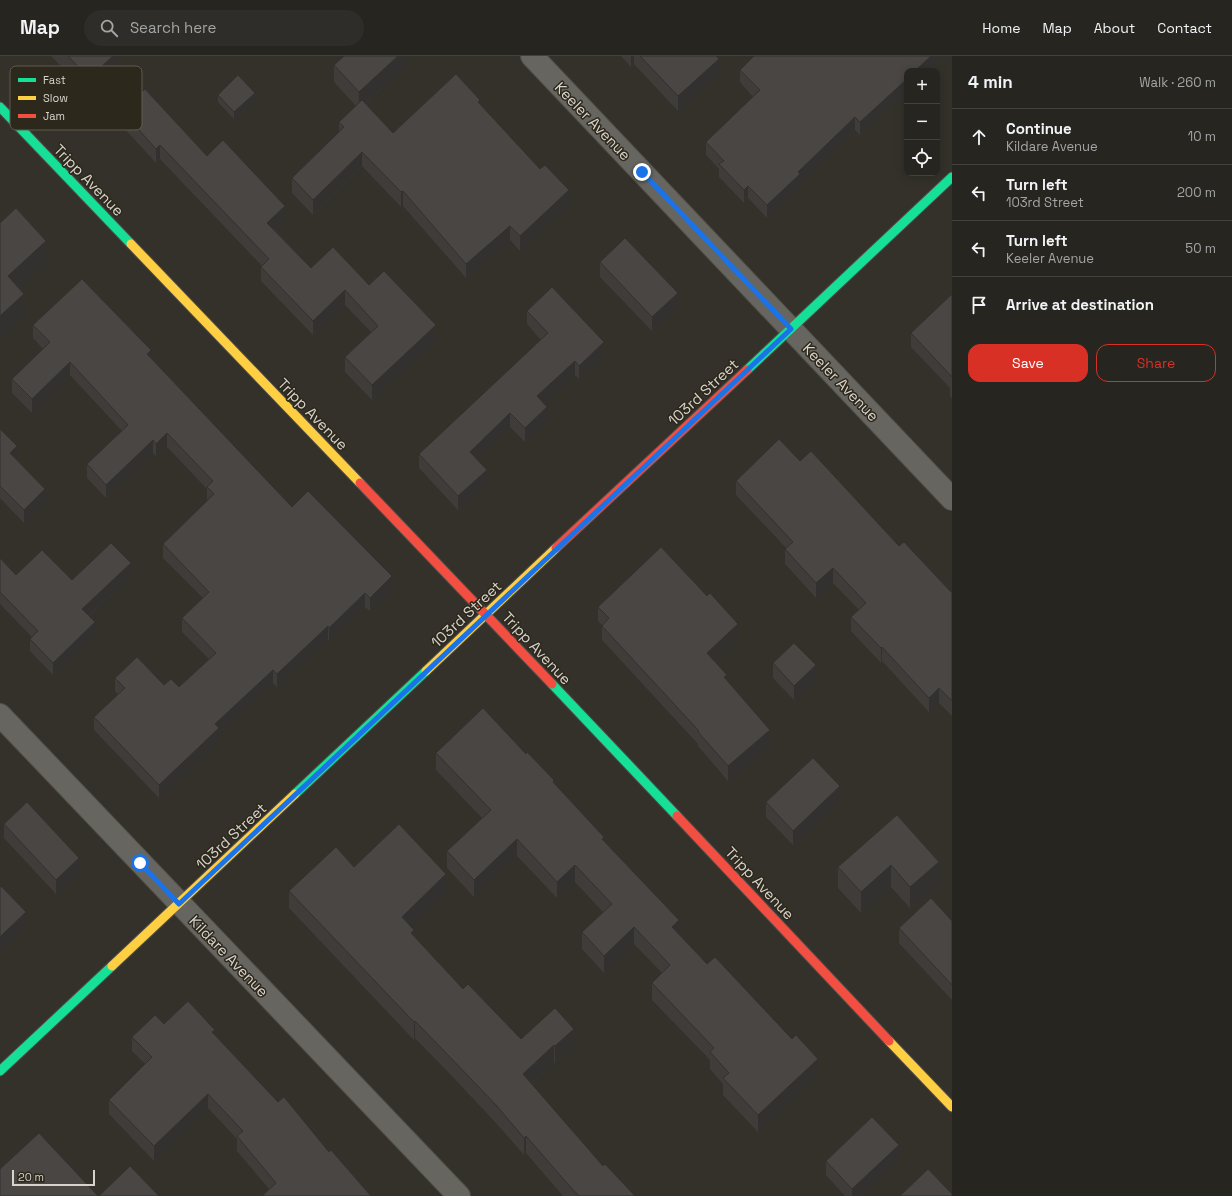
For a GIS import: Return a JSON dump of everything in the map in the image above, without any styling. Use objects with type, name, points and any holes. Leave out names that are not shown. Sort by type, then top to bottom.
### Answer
[{"type":"street","name":"Keeler Avenue","points":[[532,56],[952,499]]},
{"type":"street","name":"Tripp Avenue","points":[[0,107],[10,117]]},
{"type":"street","name":"Tripp Avenue","points":[[22,130],[486,614],[952,1107]]},
{"type":"street","name":"103rd Street","points":[[0,1071],[952,177]]},
{"type":"street","name":"Kildare Avenue","points":[[0,715],[459,1196]]},
{"type":"building","points":[[68,56],[113,56],[102,66],[78,66]]},
{"type":"building","points":[[344,56],[398,56],[359,92],[334,65]]},
{"type":"building","points":[[640,56],[716,56],[719,59],[678,96]]},
{"type":"building","points":[[754,56],[931,56],[918,68],[904,68],[904,82],[860,122],[855,117],[798,172],[800,174],[767,205],[748,186],[744,190],[719,164],[724,161],[706,142],[760,90],[740,70]]},
{"type":"building","points":[[456,74],[480,100],[478,102],[540,169],[545,165],[569,190],[520,236],[510,226],[466,264],[403,191],[401,192],[362,152],[313,200],[292,178],[344,127],[339,122],[362,100],[393,133]]},
{"type":"building","points":[[238,75],[255,93],[234,112],[218,95]]},
{"type":"building","points":[[145,89],[207,156],[223,140],[285,206],[267,223],[311,268],[333,247],[369,285],[384,271],[436,325],[372,385],[345,357],[378,326],[345,290],[313,321],[261,267],[269,259],[160,145],[156,149],[139,130],[142,130],[142,92]]},
{"type":"building","points":[[16,208],[46,241],[8,276],[24,294],[0,316],[0,223]]},
{"type":"building","points":[[625,238],[678,293],[652,317],[600,262]]},
{"type":"building","points":[[82,279],[151,350],[147,354],[292,507],[308,491],[392,576],[370,598],[365,593],[329,628],[328,626],[277,674],[273,670],[215,724],[219,728],[159,785],[94,717],[125,688],[115,678],[137,657],[164,685],[171,679],[179,687],[216,653],[182,618],[209,592],[163,544],[214,494],[207,487],[213,481],[167,433],[156,444],[153,440],[106,485],[87,464],[128,425],[70,362],[32,399],[12,379],[50,342],[33,325]]},
{"type":"building","points":[[552,287],[604,342],[579,366],[575,361],[537,396],[547,407],[525,428],[510,413],[470,452],[487,470],[458,496],[419,454],[548,333],[527,311]]},
{"type":"building","points":[[952,294],[952,377],[911,333]]},
{"type":"building","points":[[0,429],[17,446],[10,453],[45,489],[24,510],[0,486]]},
{"type":"building","points":[[779,439],[800,461],[811,451],[899,546],[904,542],[952,592],[952,701],[939,688],[929,698],[882,647],[881,648],[851,617],[866,603],[833,568],[816,583],[785,549],[793,542],[736,481]]},
{"type":"building","points":[[111,543],[131,563],[82,609],[95,622],[53,663],[30,639],[38,631],[0,592],[0,558],[16,575],[42,550],[72,580]]},
{"type":"building","points":[[661,547],[707,596],[710,593],[738,624],[707,653],[727,675],[724,677],[770,730],[728,766],[698,732],[699,731],[602,626],[609,618],[598,607]]},
{"type":"building","points":[[794,643],[816,665],[794,686],[773,663]]},
{"type":"building","points":[[483,708],[526,754],[527,752],[554,780],[553,782],[604,837],[602,839],[679,920],[672,927],[707,964],[715,957],[792,1039],[796,1035],[818,1059],[758,1115],[723,1078],[729,1073],[710,1052],[714,1048],[652,983],[670,965],[634,927],[604,956],[582,932],[612,904],[575,865],[557,882],[517,839],[474,880],[447,851],[491,810],[436,753]]},
{"type":"building","points":[[813,758],[840,786],[793,831],[766,802]]},
{"type":"building","points":[[27,802],[79,858],[56,880],[4,824]]},
{"type":"building","points":[[897,815],[939,862],[910,887],[891,865],[861,892],[838,867]]},
{"type":"building","points":[[399,824],[446,874],[402,917],[414,930],[411,933],[463,989],[468,984],[521,1039],[555,1008],[574,1029],[555,1046],[554,1045],[523,1074],[603,1166],[605,1164],[635,1196],[579,1196],[526,1136],[524,1138],[496,1105],[415,1021],[414,1022],[289,891],[336,847],[354,867]]},
{"type":"building","points":[[1,886],[26,912],[0,937],[0,888]]},
{"type":"building","points":[[931,898],[952,921],[952,985],[899,928]]},
{"type":"building","points":[[188,1001],[215,1030],[212,1032],[278,1102],[284,1097],[329,1152],[331,1150],[371,1196],[262,1196],[276,1183],[237,1136],[243,1131],[208,1094],[154,1146],[109,1100],[152,1057],[132,1037],[155,1015],[164,1024]]},
{"type":"building","points":[[872,1117],[899,1145],[852,1189],[826,1161]]},
{"type":"building","points":[[39,1133],[98,1196],[0,1196],[0,1169]]},
{"type":"building","points":[[130,1166],[159,1196],[99,1196]]},
{"type":"building","points":[[928,1169],[952,1194],[952,1196],[900,1196]]},
{"type":"traffic: fast","points":[[0,107],[10,117]]},
{"type":"traffic: fast","points":[[22,130],[131,244]]},
{"type":"traffic: fast","points":[[747,370],[952,177]]},
{"type":"traffic: fast","points":[[295,794],[426,671]]},
{"type":"traffic: fast","points":[[552,684],[677,816]]},
{"type":"traffic: fast","points":[[0,1071],[112,966]]},
{"type":"traffic: slow","points":[[131,244],[360,483]]},
{"type":"traffic: slow","points":[[426,671],[556,548]]},
{"type":"traffic: slow","points":[[112,966],[295,794]]},
{"type":"traffic: slow","points":[[889,1041],[952,1107]]},
{"type":"traffic: jam","points":[[556,548],[747,370]]},
{"type":"traffic: jam","points":[[360,483],[552,684]]},
{"type":"traffic: jam","points":[[677,816],[889,1041]]},
{"type":"route","points":[[140,863],[179,904],[791,329],[642,172]]}]
